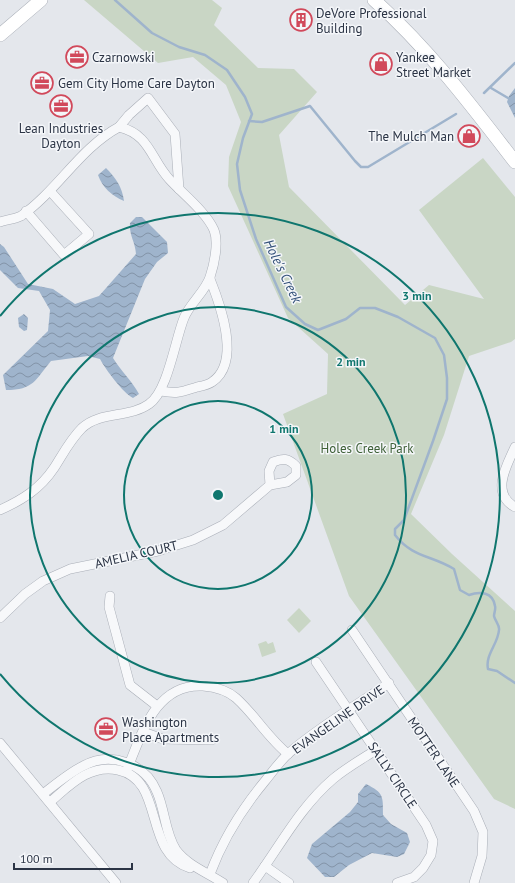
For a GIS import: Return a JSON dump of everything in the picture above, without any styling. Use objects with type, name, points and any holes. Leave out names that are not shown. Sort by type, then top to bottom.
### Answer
[{"type":"street","points":[[0,35],[41,0]]},
{"type":"street","points":[[374,0],[437,62],[515,162]]},
{"type":"street","points":[[0,222],[19,216],[50,191],[107,134],[119,127],[129,115],[148,98],[175,134],[179,189]]},
{"type":"street","points":[[0,510],[21,500],[38,488],[82,428],[95,420],[132,412],[150,404],[162,391],[184,317],[210,279],[216,255],[214,230],[198,208],[164,174],[142,138],[130,130],[119,127]]},
{"type":"street","points":[[26,211],[64,255],[89,234],[50,191]]},
{"type":"street","points":[[162,391],[177,394],[211,383],[220,374],[226,347],[226,327],[221,306],[210,279]]},
{"type":"street","points":[[515,447],[504,472],[501,485],[504,496],[515,507]]},
{"type":"street","name":"AMELIA COURT","points":[[0,618],[25,594],[43,581],[70,569],[158,552],[205,534],[223,525],[270,485]]},
{"type":"street","points":[[110,596],[109,607],[124,668],[130,685],[157,706]]},
{"type":"street","name":"MOTTER LANE","points":[[352,630],[474,811],[483,832],[482,856],[474,883]]},
{"type":"street","name":"SALLY CIRCLE","points":[[316,662],[350,710],[426,825],[433,841],[431,854],[423,868],[414,877],[397,883]]},
{"type":"street","name":"EVANGELINE DRIVE","points":[[210,874],[220,848],[245,805],[288,754],[389,683]]},
{"type":"street","points":[[126,772],[143,732],[157,706],[174,692],[193,686],[216,687],[236,698],[274,742],[288,754]]},
{"type":"street","points":[[143,732],[163,738],[212,740]]},
{"type":"street","points":[[0,743],[116,883]]},
{"type":"street","points":[[253,883],[266,866],[286,833],[310,802],[333,779],[376,750]]},
{"type":"street","points":[[43,794],[77,769],[96,760],[109,759],[130,763],[149,779],[157,791],[170,838],[176,850],[186,861],[223,883]]},
{"type":"street","points":[[50,802],[75,780],[99,769],[126,772],[144,787],[160,839],[173,858],[183,866],[210,874]]},
{"type":"street","points":[[266,866],[289,883]]},
{"type":"green space","name":"Holes Creek Park","points":[[84,0],[212,0],[222,8],[214,25],[258,68],[294,69],[317,92],[279,135],[289,187],[405,305],[429,285],[484,299],[419,210],[483,158],[515,197],[515,339],[511,342],[469,356],[444,435],[411,514],[452,554],[515,611],[515,809],[494,799],[349,596],[283,414],[327,394],[328,354],[288,318],[228,186],[229,157],[241,122],[226,85],[193,57],[158,63]]},
{"type":"green space","points":[[299,608],[311,621],[299,633],[287,620]]},
{"type":"green space","points":[[266,641],[268,644],[273,642],[276,652],[262,657],[258,644]]},
{"type":"water","points":[[515,88],[515,118],[507,102],[509,96]]},
{"type":"water","points":[[106,168],[118,183],[122,191],[124,201],[115,197],[102,183],[98,175]]},
{"type":"water","points":[[136,217],[142,217],[167,242],[168,253],[157,262],[145,279],[113,358],[139,394],[133,398],[115,381],[100,359],[88,356],[51,361],[33,383],[23,388],[6,390],[3,375],[48,331],[50,310],[39,291],[18,288],[0,270],[0,244],[4,247],[28,284],[53,289],[75,304],[99,296],[136,254],[131,235],[130,223]]},
{"type":"water","points":[[24,314],[28,318],[27,330],[24,331],[19,327],[18,318]]},
{"type":"water","points":[[366,784],[376,790],[381,796],[383,803],[383,815],[391,824],[407,833],[410,842],[404,854],[397,857],[372,853],[349,865],[334,877],[325,877],[307,858],[312,844],[350,812],[358,802],[358,794]]},
{"type":"waterway","name":"Hole's Creek","points":[[115,0],[152,33],[179,47],[205,55],[227,70],[245,97],[252,114],[243,138],[237,164],[240,190],[256,239],[286,307],[305,324],[318,330],[346,319],[360,308],[375,308],[398,317],[435,338],[444,355],[447,378],[447,399],[404,520],[395,529],[395,535],[409,548],[454,569],[460,590],[469,595],[482,593],[489,595],[492,598],[495,607],[494,616],[499,628],[498,635],[488,659],[488,669],[497,671],[515,683]]},
{"type":"waterway","points":[[484,93],[515,63]]},
{"type":"waterway","points":[[491,88],[508,98]]},
{"type":"waterway","points":[[249,121],[262,122],[310,106],[355,161],[361,167],[368,167],[456,114]]},
{"type":"place","name":"DeVore Professional Building","points":[[301,20]]},
{"type":"place","name":"Czarnowski","points":[[77,57]]},
{"type":"place","name":"Yankee Street Market","points":[[381,64]]},
{"type":"place","name":"Gem City Home Care Dayton","points":[[42,83]]},
{"type":"place","name":"Lean Industries Dayton","points":[[61,106]]},
{"type":"place","name":"The Mulch Man","points":[[469,136]]},
{"type":"place","name":"Washington Place Apartments","points":[[106,729]]}]
